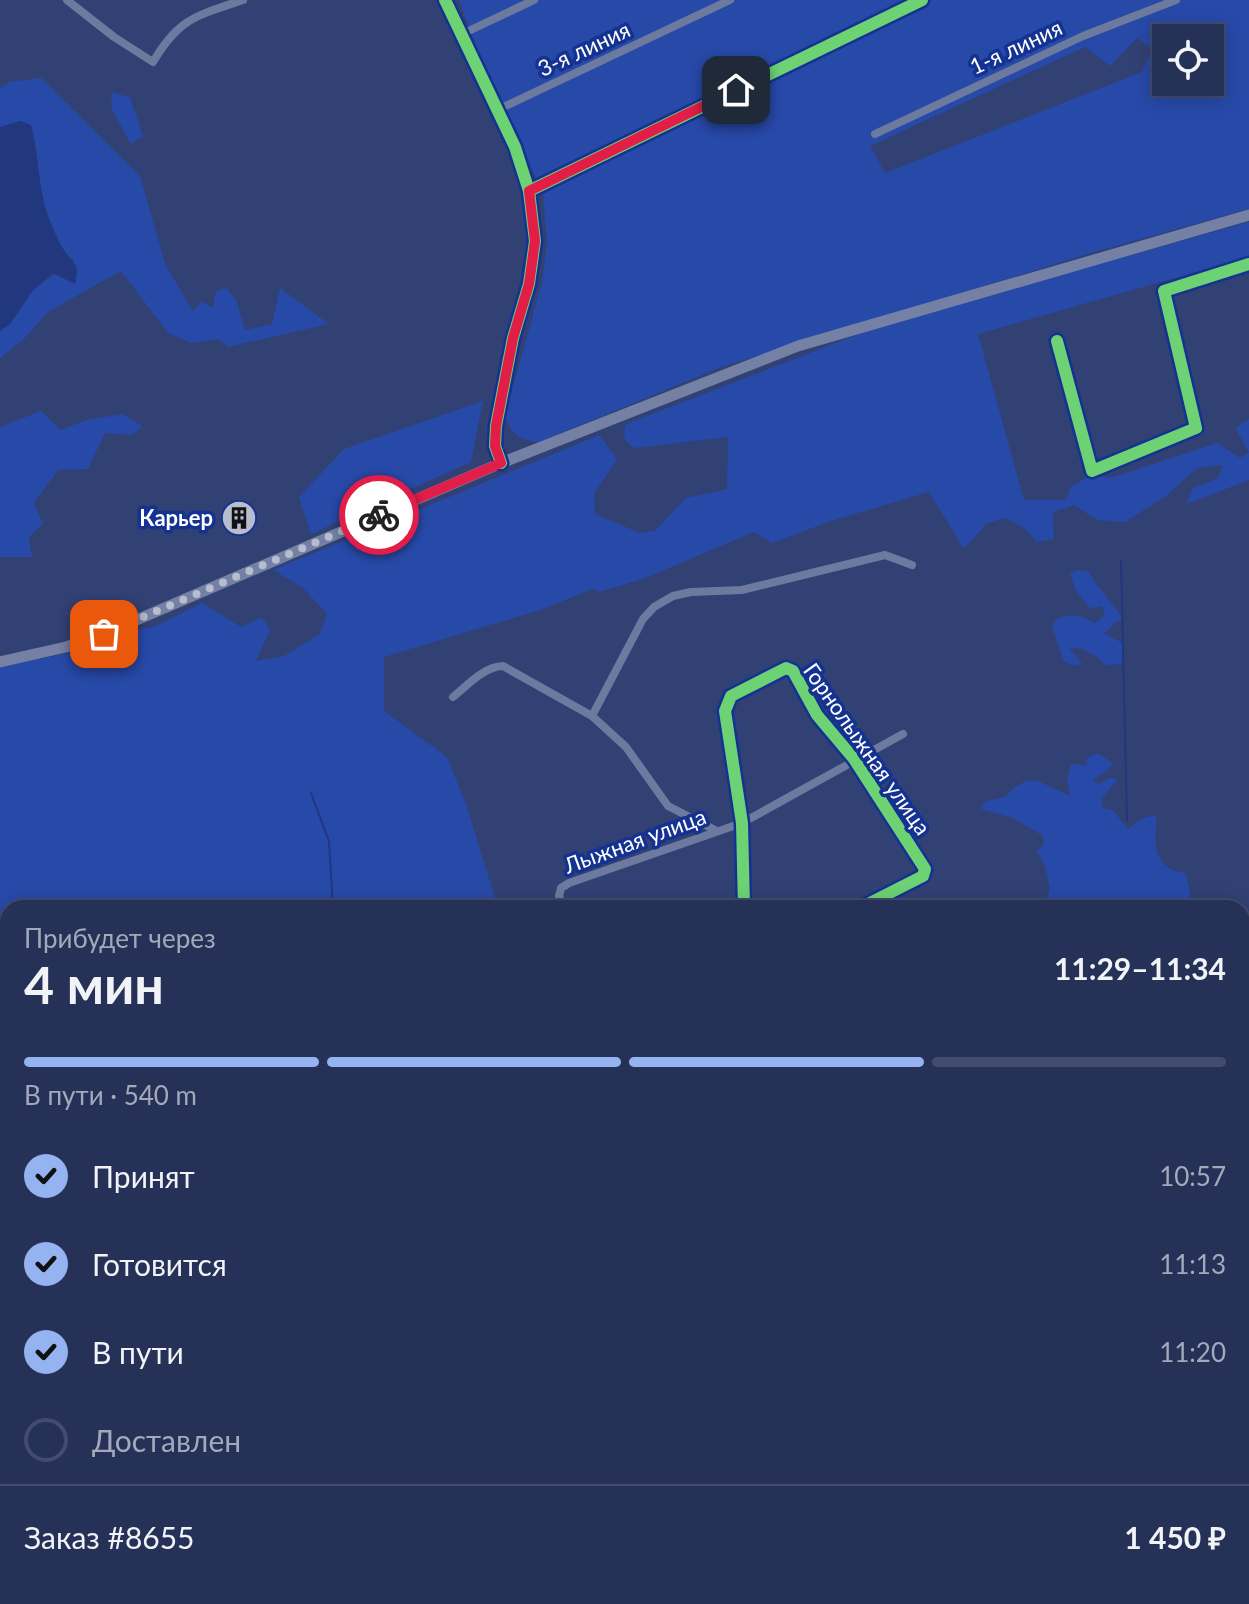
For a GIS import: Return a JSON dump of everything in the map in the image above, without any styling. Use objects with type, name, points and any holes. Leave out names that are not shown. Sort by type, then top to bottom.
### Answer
[{"type":"main road","points":[[0,662],[66,647],[104,634],[501,463],[798,346],[1249,215]]},
{"type":"street","points":[[67,0],[114,37],[153,62],[181,24],[243,0]]},
{"type":"street","points":[[445,0],[515,147],[529,191],[535,241],[529,284],[513,338],[496,426],[495,446],[501,463]]},
{"type":"street","points":[[460,35],[534,0]]},
{"type":"street","name":"3-я линия","points":[[497,110],[730,0]]},
{"type":"street","points":[[529,191],[922,0]]},
{"type":"street","name":"1-я линия","points":[[875,134],[1083,36],[1176,0]]},
{"type":"street","points":[[1057,341],[1092,471],[1196,428],[1164,291],[1249,264]]},
{"type":"street","points":[[592,716],[643,619],[654,607],[673,596],[691,592],[742,590],[885,555],[912,565]]},
{"type":"street","points":[[453,697],[492,667],[503,666],[592,716],[626,747],[668,806],[716,830]]},
{"type":"street","name":"Горнолыжная улица","points":[[877,900],[923,876],[925,869],[854,759],[817,715],[793,671],[786,668],[731,696],[725,711],[742,823],[854,759],[903,734]]},
{"type":"street","points":[[742,823],[744,900]]},
{"type":"street","name":"Лыжная улица","points":[[561,900],[561,888],[569,883],[742,823]]},
{"type":"shaded area","points":[[459,0],[1249,0],[1249,209],[1094,252],[719,368],[539,442],[517,435],[505,416],[542,282],[547,243],[543,193],[481,59]],"holes":[[[1137,38],[1152,49],[1142,72],[885,173],[870,146],[1085,47],[1110,66]]]},
{"type":"shaded area","points":[[41,78],[140,176],[165,264],[193,311],[202,301],[213,308],[216,291],[227,288],[237,302],[245,330],[272,324],[280,288],[329,324],[228,347],[218,339],[191,343],[168,333],[121,271],[48,312],[23,340],[0,358],[0,331],[10,324],[33,290],[74,260],[63,249],[48,217],[31,126],[21,121],[0,127],[0,88],[9,82]]},
{"type":"shaded area","points":[[111,92],[130,97],[143,136],[131,144],[112,110]]},
{"type":"shaded area","points":[[21,121],[31,125],[46,211],[59,242],[77,271],[75,284],[53,273],[33,290],[10,324],[0,331],[0,127]]},
{"type":"shaded area","points":[[1249,222],[1249,257],[978,334],[1024,500],[1066,500],[1071,487],[1089,476],[1114,477],[1217,443],[1240,458],[1249,452],[1249,480],[1187,504],[1192,488],[1217,479],[1223,465],[1197,468],[1166,496],[1125,522],[1097,520],[1074,505],[1053,512],[1054,539],[1037,542],[1024,528],[1006,518],[987,523],[964,549],[929,492],[831,521],[772,543],[754,532],[643,579],[598,592],[595,588],[540,610],[384,657],[384,711],[447,757],[466,804],[496,900],[0,900],[0,667],[89,649],[130,631],[156,626],[202,603],[241,627],[262,617],[270,630],[256,661],[284,656],[320,634],[327,614],[302,587],[273,570],[599,435],[617,459],[594,494],[595,514],[640,533],[655,531],[686,498],[727,489],[728,437],[635,448],[625,438],[626,424],[885,324]]},
{"type":"shaded area","points":[[483,401],[471,462],[311,534],[299,497],[344,449]]},
{"type":"shaded area","points":[[41,411],[60,430],[87,420],[123,414],[142,426],[133,435],[105,433],[88,469],[58,470],[34,503],[43,524],[29,537],[32,557],[0,557],[0,427]]},
{"type":"shaded area","points":[[1249,419],[1249,452],[1235,428]]},
{"type":"shaded area","points":[[1077,570],[1089,572],[1123,619],[1104,634],[1123,643],[1124,663],[1107,666],[1090,652],[1074,648],[1069,648],[1082,663],[1076,666],[1064,662],[1052,626],[1055,621],[1071,616],[1094,623],[1105,615],[1102,606],[1091,609],[1076,591],[1070,574]]},
{"type":"shaded area","points":[[1098,753],[1114,764],[1093,781],[1099,784],[1109,778],[1118,779],[1101,799],[1103,808],[1113,810],[1128,829],[1142,818],[1157,815],[1155,834],[1158,852],[1166,866],[1185,873],[1189,900],[1047,900],[1050,889],[1045,866],[1037,851],[1044,844],[1043,836],[1013,818],[981,809],[986,801],[1005,797],[1026,781],[1036,780],[1070,796],[1067,779],[1071,764],[1086,765],[1087,758]]},
{"type":"waterway","points":[[1121,560],[1127,821]]},
{"type":"waterway","points":[[311,793],[329,841],[333,900]]},
{"type":"cycle path","points":[[445,0],[515,147],[529,191],[535,241],[529,284],[513,338],[496,426],[495,446],[501,463]]},
{"type":"cycle path","points":[[529,191],[922,0]]},
{"type":"cycle path","points":[[1057,341],[1092,471],[1196,428],[1164,291],[1249,264]]},
{"type":"cycle path","points":[[744,900],[742,823],[725,711],[731,696],[786,668],[793,671],[817,715],[854,759],[925,869],[923,876],[876,900]]},
{"type":"way so far","points":[[104,634],[379,515]]},
{"type":"place","name":"Карьер","points":[[239,518]]},
{"type":"route","points":[[379,515],[501,463],[495,446],[496,426],[513,338],[529,284],[535,241],[529,191],[736,90]]}]
